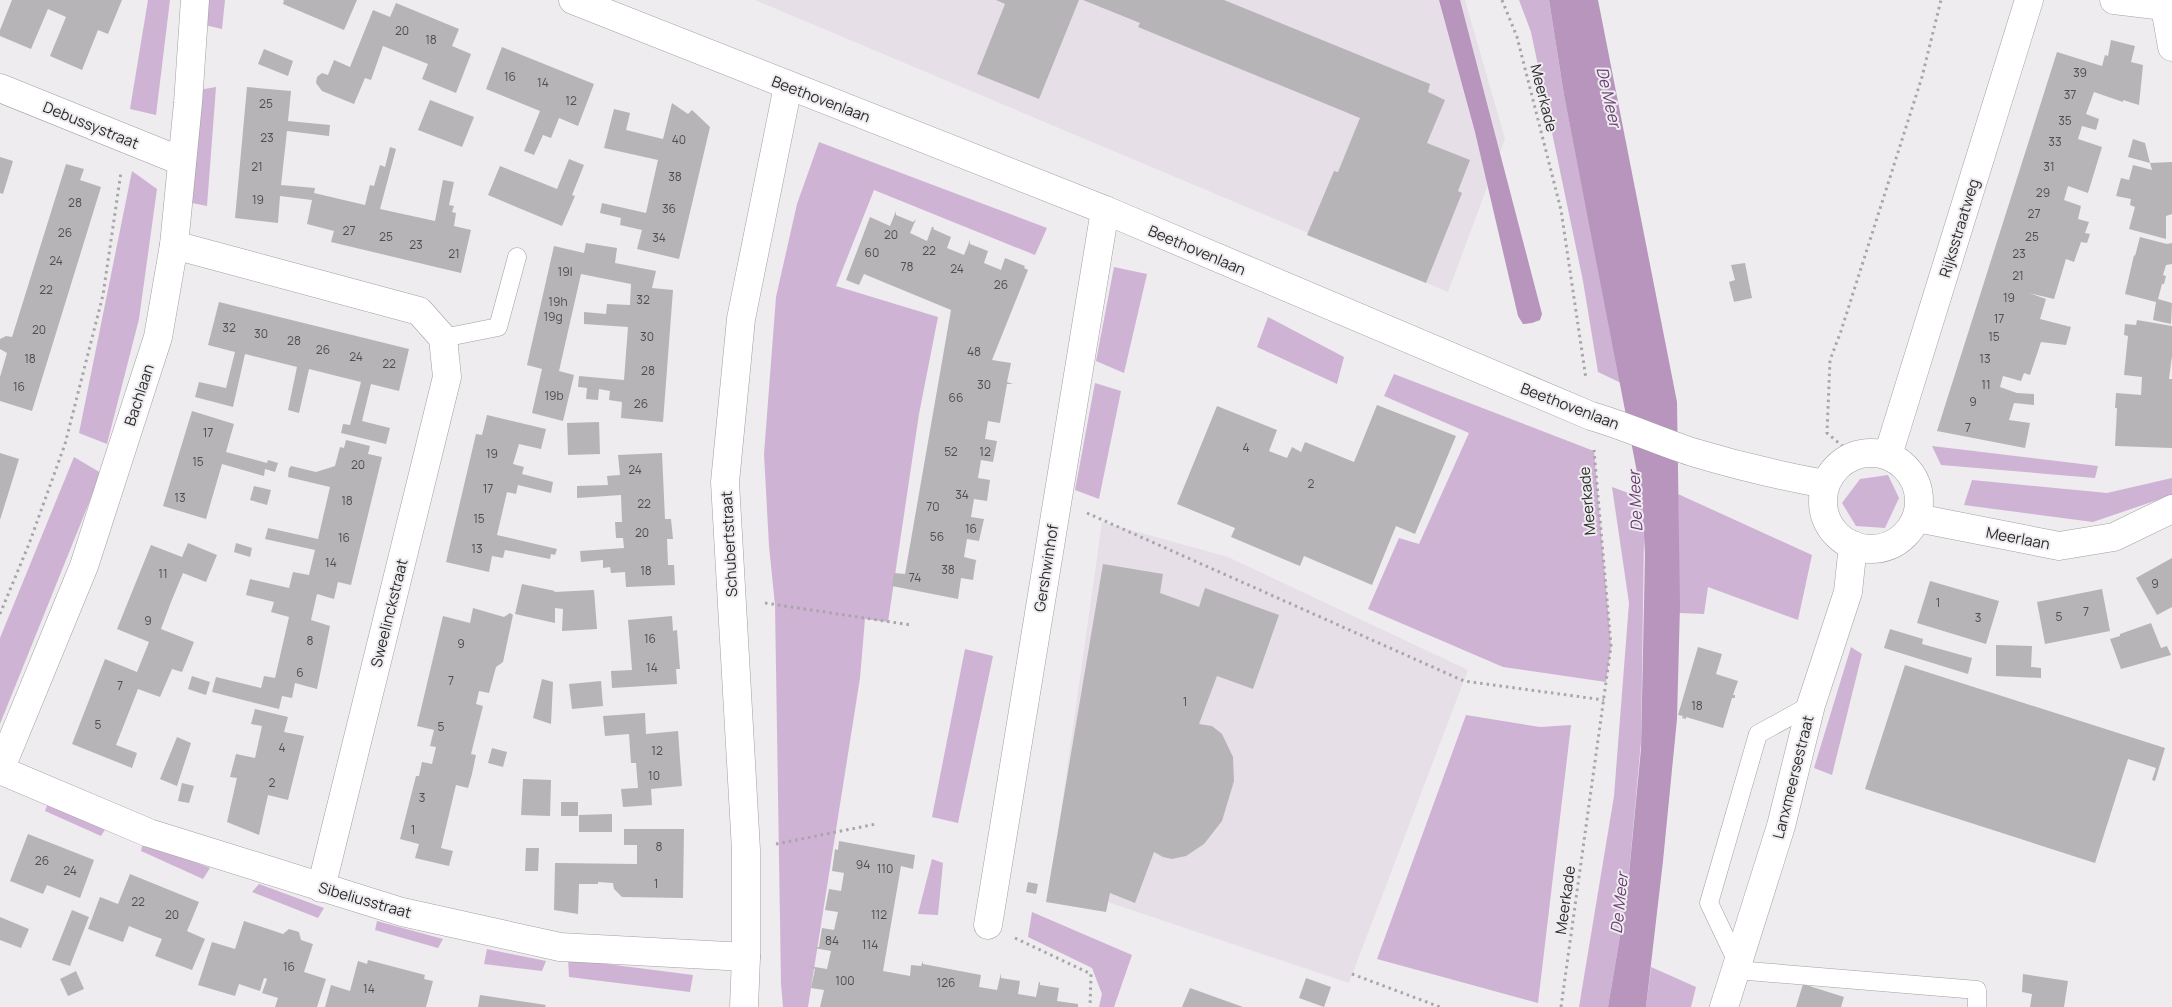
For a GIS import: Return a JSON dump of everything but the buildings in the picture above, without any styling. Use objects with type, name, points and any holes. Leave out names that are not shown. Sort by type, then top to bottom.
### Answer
[{"type":"street","name":"Bachlaan","points":[[0,770],[84,566],[158,337],[174,245],[188,104],[195,0]]},
{"type":"street","name":"Beethovenlaan","points":[[573,0],[1105,210],[1604,420],[1692,452],[1825,484]]},
{"type":"street","name":"Rijksstraatweg","points":[[1888,455],[2029,0]]},
{"type":"street","points":[[2114,0],[2168,7],[2172,47]]},
{"type":"street","name":"Schubertstraat","points":[[744,1007],[746,850],[726,482],[741,319],[788,86]]},
{"type":"street","name":"Debussystraat","points":[[0,88],[181,161]]},
{"type":"street","name":"Gershwinhof","points":[[988,925],[1105,210]]},
{"type":"street","points":[[174,245],[419,311],[443,338]]},
{"type":"street","name":"Sweelinckstraat","points":[[321,888],[447,377],[443,338]]},
{"type":"street","points":[[1852,455],[1888,455],[1909,470],[1920,493],[1917,518],[1902,539],[1878,548],[1853,546],[1833,531],[1823,509],[1825,484],[1836,467],[1852,455]]},
{"type":"street","name":"Meerlaan","points":[[1917,518],[2059,546],[2114,538],[2172,509]]},
{"type":"street","name":"Lanxmeersestraat","points":[[1724,1007],[1781,826],[1811,704],[1848,592],[1853,546]]},
{"type":"street","name":"Sibeliusstraat","points":[[0,770],[149,833],[402,912],[560,947],[746,957]]},
{"type":"lane","points":[[443,338],[498,327],[517,257]]},
{"type":"lane","points":[[1811,704],[1758,734],[1709,903],[1737,967],[1977,990],[1977,1007]]},
{"type":"path","name":"Meerkade","points":[[1502,0],[1517,37],[1561,210],[1604,420],[1611,646],[1561,1007]]},
{"type":"path","points":[[1852,455],[1827,433],[1830,360],[1922,77],[1942,0]]},
{"type":"path","points":[[0,614],[29,544],[65,444],[103,295],[126,139]]},
{"type":"path","points":[[1057,500],[1464,681],[1604,700]]},
{"type":"path","points":[[732,598],[911,625]]},
{"type":"path","points":[[746,850],[876,824]]},
{"type":"path","points":[[988,925],[1091,974],[1090,1007]]},
{"type":"path","points":[[1352,974],[1440,1007]]},
{"type":"shaded area","points":[[148,0],[170,0],[156,115],[130,109]]},
{"type":"shaded area","points":[[208,0],[225,0],[222,29],[205,25]]},
{"type":"shaded area","points":[[755,0],[1465,0],[1505,139],[1448,292]]},
{"type":"shaded area","points":[[1519,0],[1549,0],[1564,95],[1621,383],[1598,372],[1583,281],[1531,32]]},
{"type":"shaded area","points":[[216,87],[207,206],[192,203],[199,90]]},
{"type":"shaded area","points":[[819,142],[1047,228],[1035,255],[874,190],[836,286],[938,317],[919,414],[888,622],[865,619],[860,678],[808,1007],[783,1007],[781,984],[775,605],[769,546],[764,454],[776,297],[797,204]]},
{"type":"shaded area","points":[[132,171],[157,189],[139,319],[107,444],[79,433]]},
{"type":"shaded area","points":[[1114,267],[1147,274],[1124,373],[1096,361]]},
{"type":"shaded area","points":[[1268,317],[1344,357],[1337,384],[1257,347]]},
{"type":"shaded area","points":[[1394,374],[1594,451],[1611,646],[1606,682],[1503,667],[1368,609],[1399,538],[1419,544],[1469,433],[1384,396]]},
{"type":"shaded area","points":[[1095,383],[1121,391],[1099,499],[1075,490]]},
{"type":"shaded area","points":[[1932,446],[2098,466],[2095,478],[1941,465]]},
{"type":"shaded area","points":[[74,457],[101,473],[0,724],[0,638]]},
{"type":"shaded area","points":[[1888,475],[1899,498],[1885,528],[1856,526],[1842,503],[1860,479]]},
{"type":"shaded area","points":[[2172,478],[2172,495],[2093,522],[1964,505],[1972,480],[2107,493]]},
{"type":"shaded area","points":[[1612,487],[1642,498],[1644,537],[1641,742],[1627,895],[1608,1007],[1579,1007],[1614,796],[1629,603]]},
{"type":"shaded area","points":[[1678,494],[1812,555],[1798,620],[1708,587],[1704,614],[1679,613]]},
{"type":"shaded area","points":[[1102,522],[1228,557],[1468,670],[1349,983],[1051,883]]},
{"type":"shaded area","points":[[1851,647],[1862,654],[1832,775],[1814,768]]},
{"type":"shaded area","points":[[965,649],[993,656],[958,823],[932,817]]},
{"type":"shaded area","points":[[1466,715],[1540,727],[1571,725],[1538,1003],[1377,959]]},
{"type":"shaded area","points":[[48,803],[106,828],[101,836],[45,811]]},
{"type":"shaded area","points":[[143,842],[210,868],[203,879],[141,851]]},
{"type":"shaded area","points":[[932,859],[943,863],[938,915],[918,914]]},
{"type":"shaded area","points":[[259,884],[324,908],[318,918],[252,892]]},
{"type":"shaded area","points":[[1032,912],[1132,955],[1114,1007],[1099,1007],[1102,994],[1092,968],[1028,937]]},
{"type":"shaded area","points":[[377,921],[443,939],[438,948],[375,930]]},
{"type":"shaded area","points":[[487,949],[546,961],[542,971],[484,964]]},
{"type":"shaded area","points":[[568,959],[693,975],[690,992],[569,977]]},
{"type":"shaded area","points":[[1651,967],[1696,987],[1691,1007],[1646,1007]]},
{"type":"water","points":[[1439,0],[1460,0],[1542,314],[1540,320],[1532,323],[1523,324],[1518,316],[1475,132]]},
{"type":"water","name":"De Meer","points":[[1549,0],[1598,0],[1677,402],[1680,605],[1677,719],[1646,1007],[1608,1007],[1627,895],[1641,749],[1645,554],[1642,498],[1564,95]]}]
